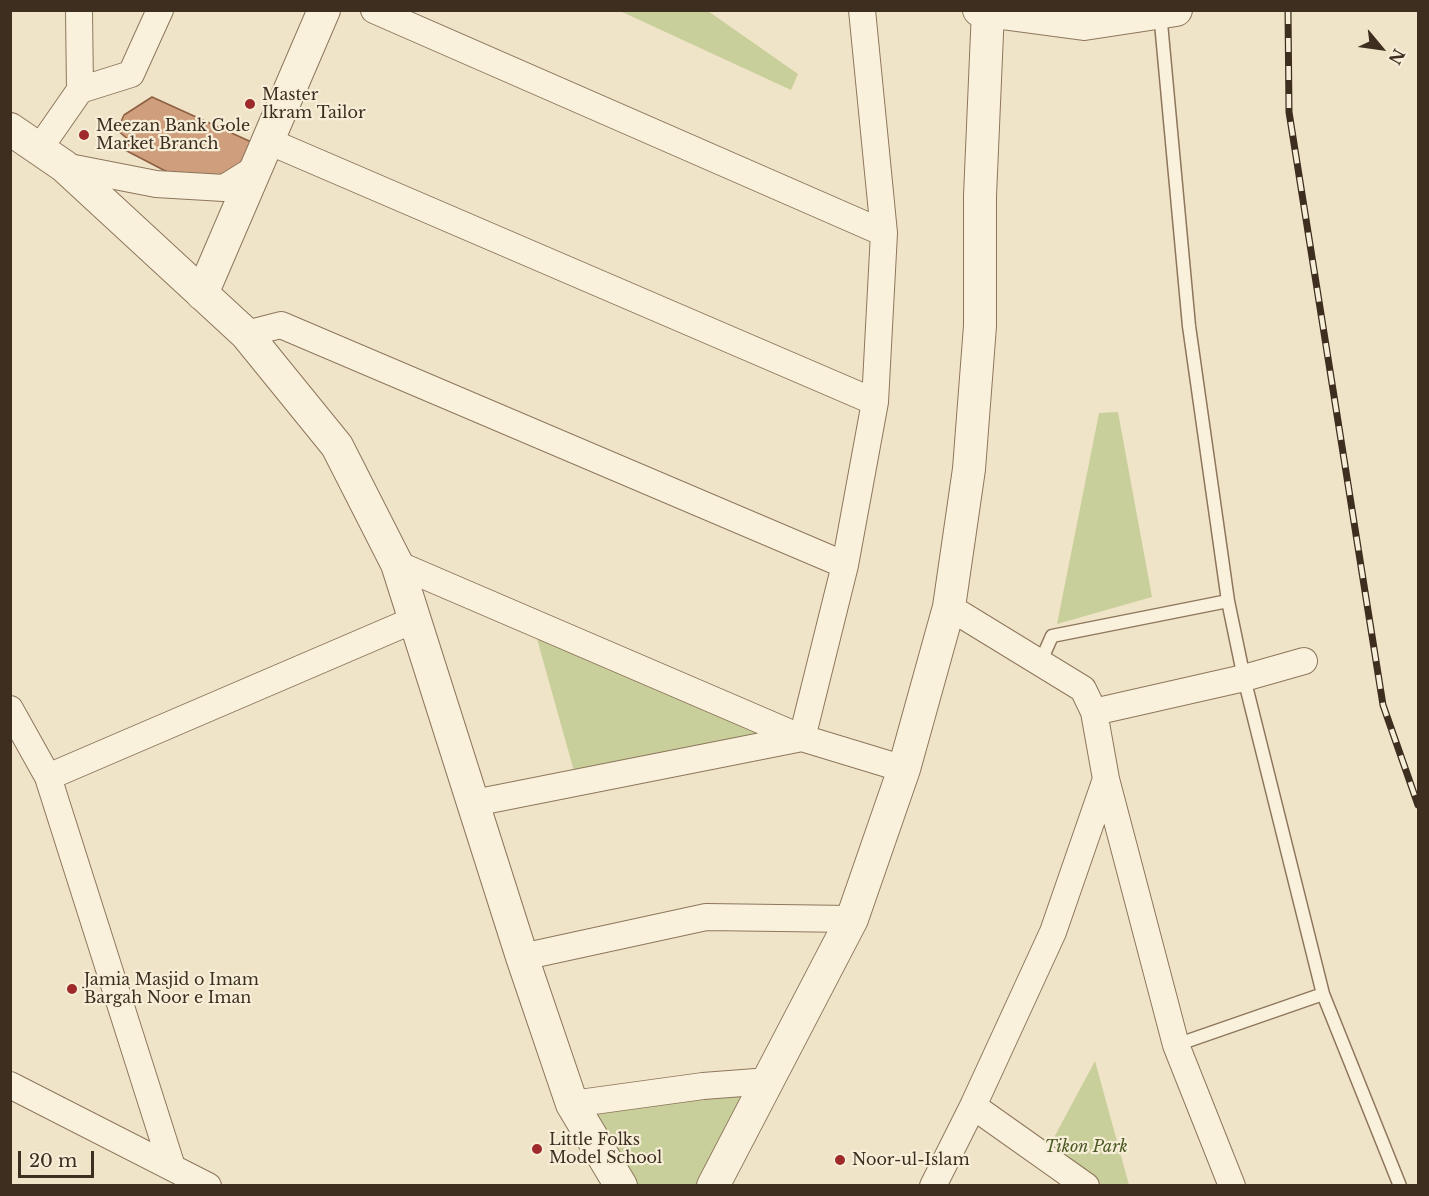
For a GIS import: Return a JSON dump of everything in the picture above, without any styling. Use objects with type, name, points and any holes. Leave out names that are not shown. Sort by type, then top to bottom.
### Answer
[{"type":"street","points":[[52,157],[80,90],[79,10]]},
{"type":"street","points":[[80,90],[131,74],[160,10]]},
{"type":"street","points":[[202,294],[324,10]]},
{"type":"street","points":[[374,10],[884,233]]},
{"type":"street","points":[[802,738],[845,566],[875,402],[884,233],[862,10]]},
{"type":"street","points":[[713,1185],[852,919],[904,769],[949,607],[969,469],[980,326],[980,196],[985,11],[1084,24],[1165,11]]},
{"type":"street","points":[[10,129],[52,157],[246,334],[337,446],[397,564],[522,957],[572,1104],[621,1185]]},
{"type":"street","points":[[52,157],[156,184],[224,188],[262,155]]},
{"type":"street","points":[[262,155],[875,402]]},
{"type":"street","points":[[246,334],[281,325],[845,566]]},
{"type":"street","points":[[397,564],[802,738],[904,769]]},
{"type":"street","points":[[949,607],[1083,689],[1094,712],[1106,779],[1176,1044],[1232,1185]]},
{"type":"street","points":[[48,777],[416,619]]},
{"type":"street","points":[[1094,712],[1244,678],[1304,661]]},
{"type":"street","points":[[10,709],[48,777],[172,1167]]},
{"type":"street","points":[[474,803],[802,738]]},
{"type":"street","points":[[933,1185],[973,1106],[1053,932],[1106,779]]},
{"type":"street","points":[[522,957],[706,917],[852,919]]},
{"type":"street","points":[[572,1104],[703,1086],[769,1081]]},
{"type":"street","points":[[10,1085],[208,1185]]},
{"type":"street","points":[[973,1106],[1086,1185]]},
{"type":"lane","points":[[1165,11],[1190,326],[1228,601],[1244,678],[1323,994],[1400,1185]]},
{"type":"lane","points":[[1040,663],[1052,636],[1228,601]]},
{"type":"lane","points":[[1176,1044],[1323,994]]},
{"type":"green space","points":[[620,11],[708,11],[798,74],[791,90]]},
{"type":"green space","points":[[1118,412],[1152,597],[1057,624],[1099,413]]},
{"type":"green space","points":[[532,621],[802,738],[577,782]]},
{"type":"green space","name":"Tikon Park","points":[[1095,1061],[1129,1185],[1086,1185],[1044,1156]]},
{"type":"green space","points":[[769,1081],[713,1185],[621,1185],[572,1104]]},
{"type":"building","points":[[152,97],[258,145],[248,166],[220,179],[177,177],[125,150],[130,141],[117,130],[124,115]]},
{"type":"railway","points":[[1288,10],[1289,112],[1383,705],[1418,805]]},
{"type":"place","name":"Master Ikram Tailor","points":[[250,104]]},
{"type":"place","name":"Meezan Bank Gole Market Branch","points":[[84,135]]},
{"type":"place","name":"Jamia Masjid o Imam Bargah Noor e Iman","points":[[72,989]]},
{"type":"place","name":"Little Folks Model School","points":[[537,1149]]},
{"type":"place","name":"Noor-ul-Islam","points":[[840,1160]]}]
